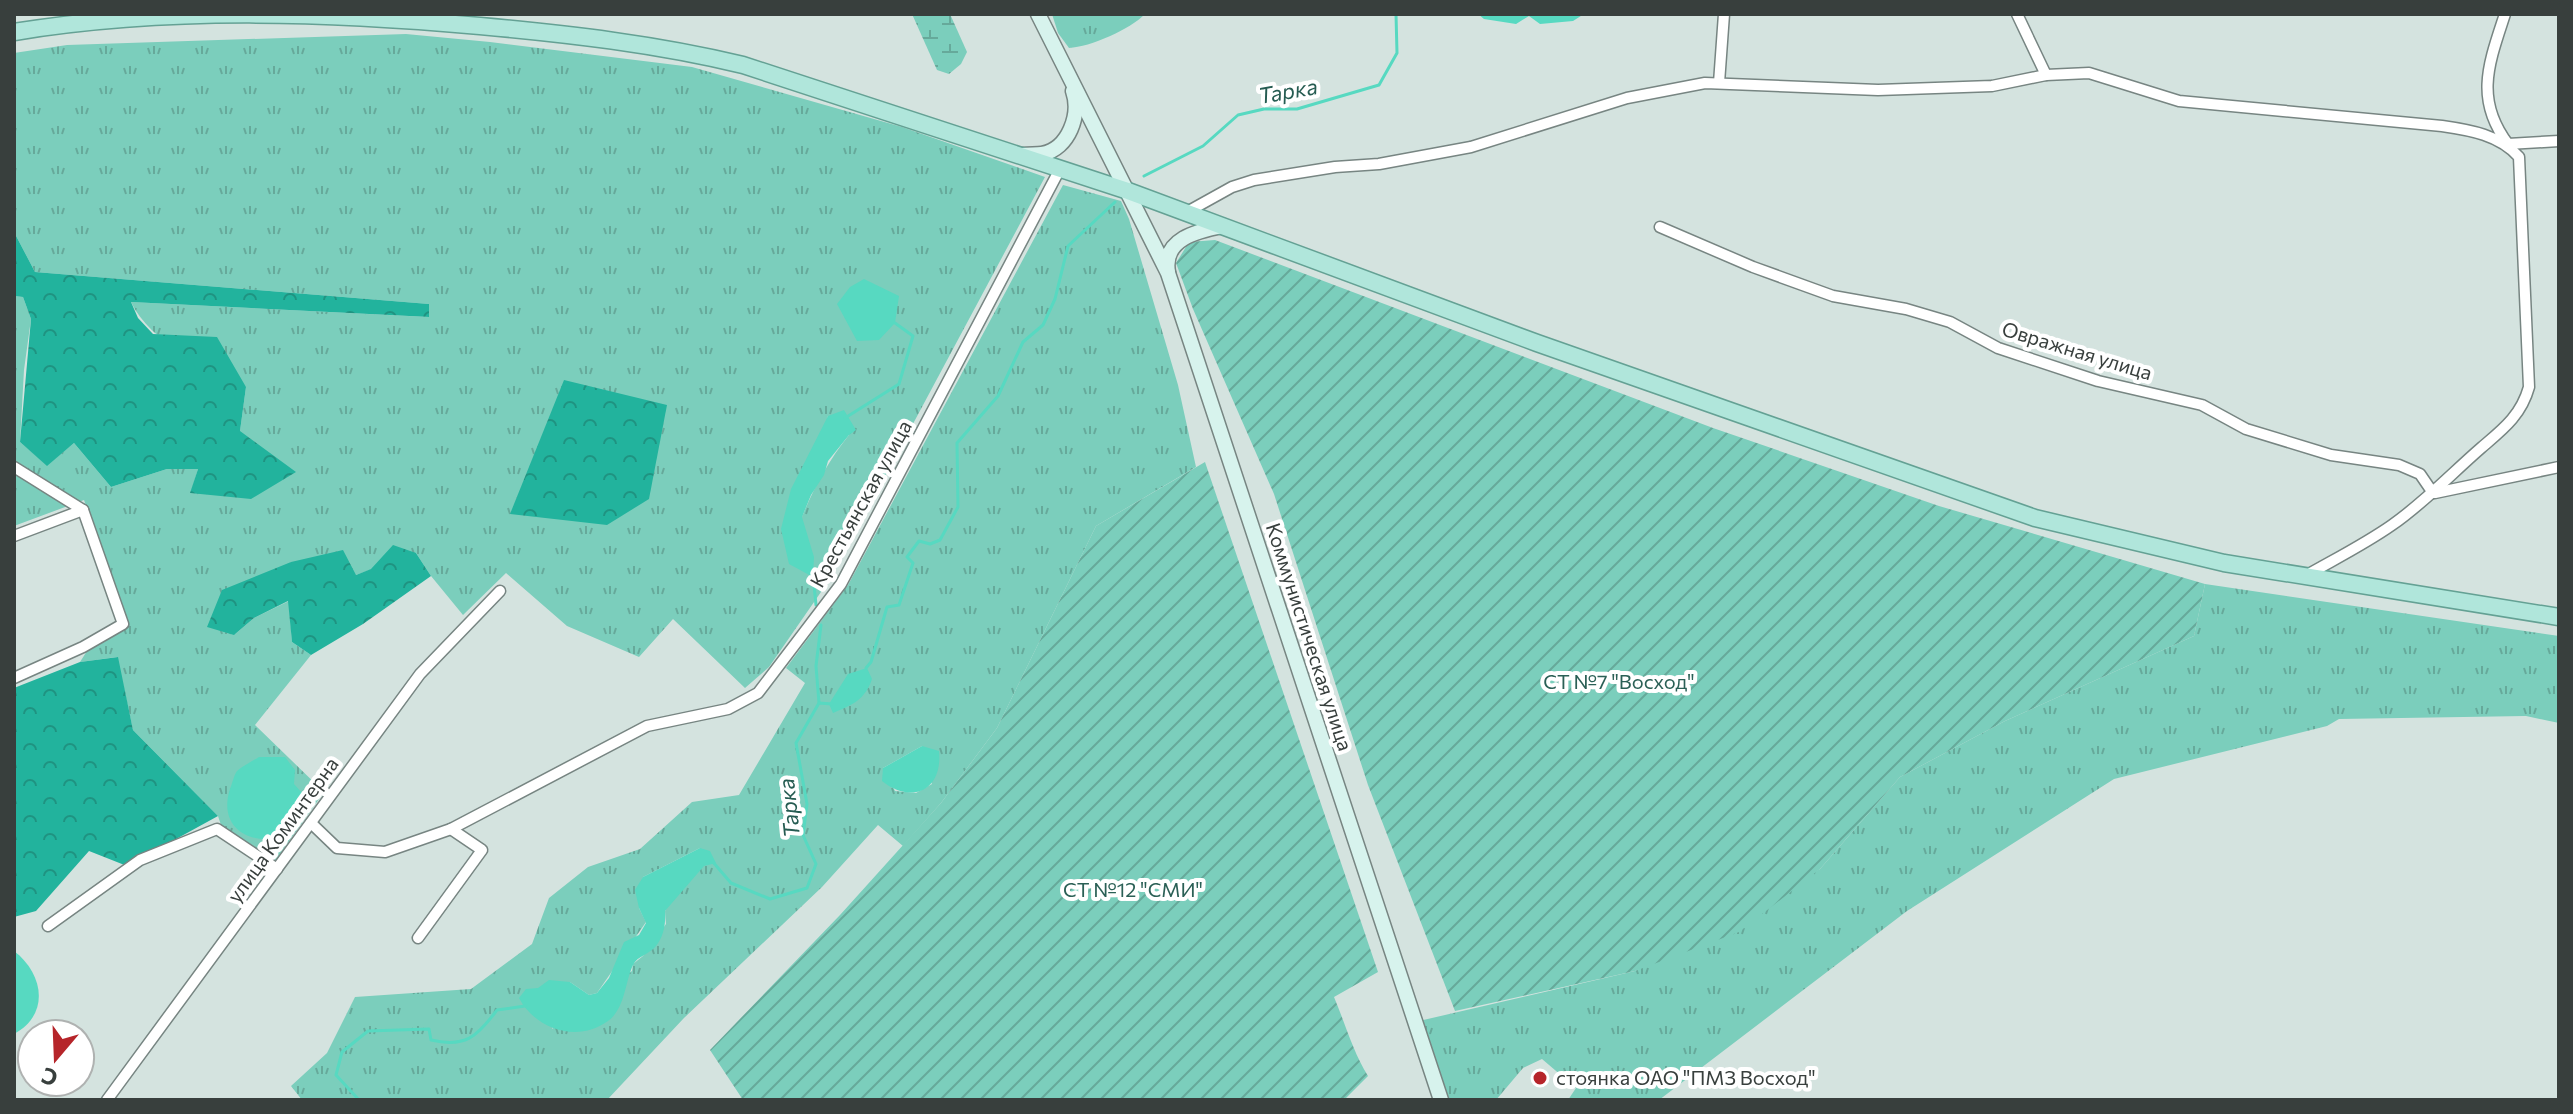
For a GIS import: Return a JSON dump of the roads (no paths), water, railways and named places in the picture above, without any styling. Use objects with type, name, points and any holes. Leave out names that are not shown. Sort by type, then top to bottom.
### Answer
[{"type":"main road","points":[[1023,155],[1045,154],[1062,143],[1069,133],[1077,103],[1066,68],[1038,14]]},
{"type":"main road","points":[[14,32],[152,18],[333,15],[543,32],[643,45],[743,65],[1061,167],[1537,343],[2035,518],[2224,563],[2559,617]]},
{"type":"main road","name":"Коммунистическая улица","points":[[1066,68],[1168,273],[1441,1100]]},
{"type":"main road","points":[[1168,273],[1166,263],[1172,247],[1198,231],[1223,226]]},
{"type":"street","points":[[1719,83],[1724,14]]},
{"type":"street","points":[[2017,14],[2046,75]]},
{"type":"street","points":[[2305,576],[2392,525],[2433,493],[2517,416],[2529,387],[2519,157],[2495,127],[2485,86],[2505,14]]},
{"type":"street","points":[[1187,212],[1232,187],[1254,180],[1335,167],[1379,164],[1471,147],[1627,98],[1705,83],[1878,90],[1992,86],[2046,75],[2089,73],[2179,101],[2442,126],[2471,131],[2508,144],[2559,141]]},
{"type":"street","name":"Крестьянская улица","points":[[311,823],[337,848],[385,852],[451,829],[647,726],[728,709],[758,693],[841,584],[1061,167]]},
{"type":"street","name":"Овражная улица","points":[[1660,227],[1753,267],[1820,291],[1950,322],[1998,348],[2098,381],[2202,405],[2246,429],[2331,455],[2399,465],[2420,474],[2433,493]]},
{"type":"street","points":[[14,467],[83,510],[123,624],[83,647],[14,678]]},
{"type":"street","points":[[2433,493],[2559,467]]},
{"type":"street","points":[[14,536],[83,510]]},
{"type":"street","name":"улица Коминтерна","points":[[107,1100],[420,674],[500,591]]},
{"type":"street","points":[[48,926],[140,860],[217,829],[277,869]]},
{"type":"street","points":[[418,938],[482,850],[451,829]]},
{"type":"waterway","name":"Тарка","points":[[1144,176],[1203,146],[1238,115],[1264,109],[1297,109],[1379,85],[1397,53],[1396,14]]},
{"type":"waterway","name":"Тарка","points":[[866,668],[871,662],[887,607],[899,605],[913,563],[907,557],[919,541],[930,544],[940,540],[958,507],[957,443],[998,396],[1023,342],[1043,325],[1055,299],[1068,246],[1115,202]]},
{"type":"waterway","points":[[845,418],[899,384],[913,336],[895,323]]},
{"type":"waterway","points":[[813,575],[816,605]]},
{"type":"waterway","points":[[819,703],[816,666],[821,625]]},
{"type":"waterway","name":"Тарка","points":[[712,861],[731,883],[770,899],[807,888],[816,864],[803,835],[807,804],[796,743],[819,703],[832,704]]},
{"type":"waterway","name":"Тарка","points":[[359,1100],[336,1075],[342,1052],[368,1031],[429,1029],[431,1040],[462,1041],[483,1027],[497,1010],[525,1006]]},
{"type":"place","name":"стоянка ОАО \"ПМЗ Восход\"","points":[[1540,1078]]},
{"type":"park label","name":"СТ №7 \"Восход\"","points":[[1619,682]]},
{"type":"park label","name":"СТ №12 \"СМИ\"","points":[[1133,890]]}]
